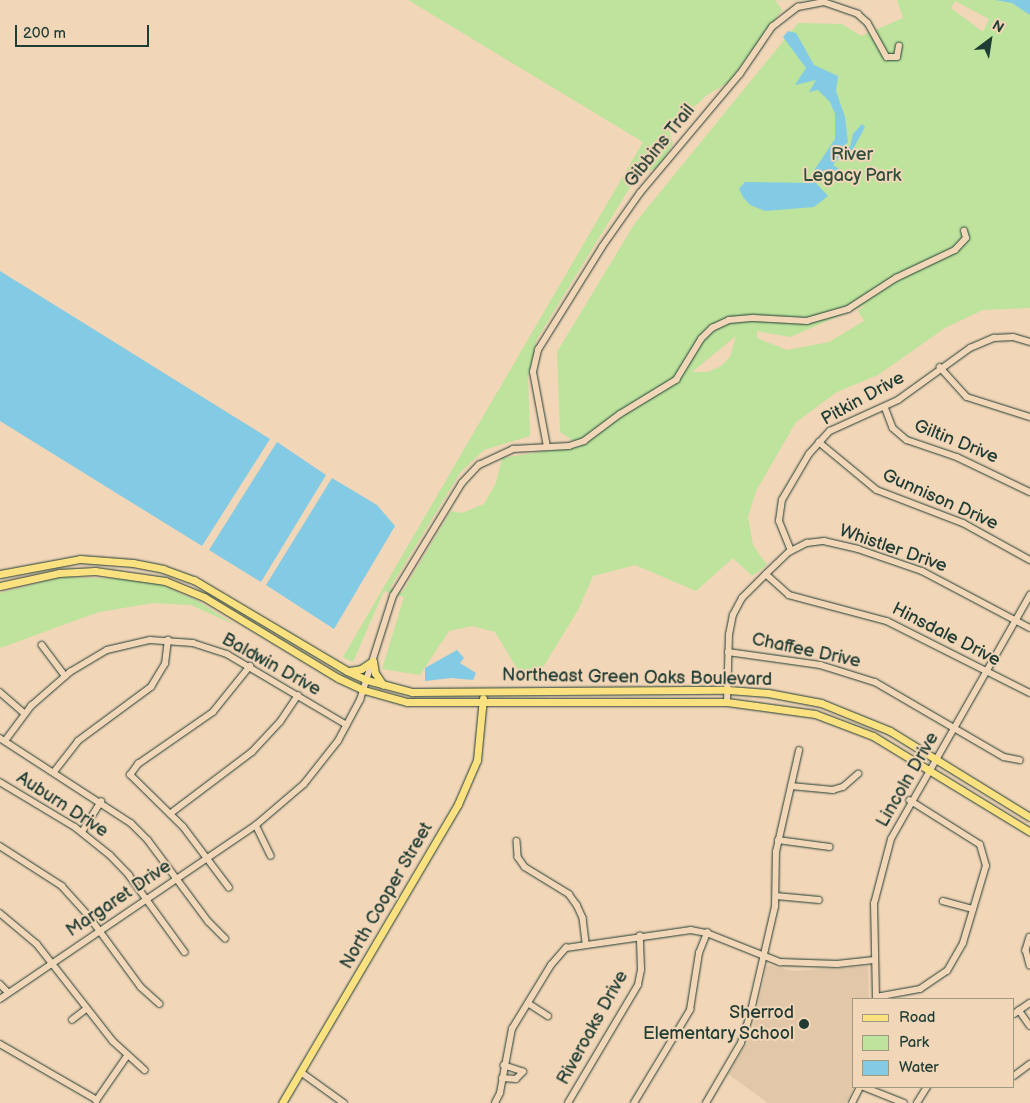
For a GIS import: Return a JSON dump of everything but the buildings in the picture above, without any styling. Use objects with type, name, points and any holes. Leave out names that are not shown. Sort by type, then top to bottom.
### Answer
[{"type":"main road","name":"Northeast Green Oaks Boulevard","points":[[0,574],[80,560],[133,562],[163,569],[194,580],[347,671],[367,680],[412,692],[728,690],[791,696],[846,711],[890,731],[1030,817]]},
{"type":"main road","name":"Northeast Green Oaks Boulevard","points":[[0,586],[59,574],[95,571],[165,581],[204,597],[338,678],[364,690],[406,702],[727,702],[787,709],[840,722],[873,736],[1030,832]]},
{"type":"main road","points":[[347,671],[361,670],[373,661],[375,673],[383,685]]},
{"type":"main road","name":"North Cooper Street","points":[[282,1103],[458,804],[477,760],[483,691]]},
{"type":"main road","points":[[574,691],[574,703]]},
{"type":"street","name":"Gibbins Trail","points":[[547,447],[533,372],[538,350],[602,247],[640,193],[740,74],[772,26],[798,7],[824,2],[858,14],[868,23],[887,57],[897,57],[899,46]]},
{"type":"street","name":"Margaret Drive","points":[[0,999],[256,824],[304,784],[347,725],[364,690],[393,596],[462,483],[479,465],[495,455],[513,449],[569,446],[584,441],[620,414],[663,390],[676,380],[701,339],[712,328],[729,320],[807,321],[848,309],[896,278],[955,250],[966,238],[964,231]]},
{"type":"street","name":"Pitkin Drive","points":[[791,551],[779,512],[789,487],[819,442],[838,426],[885,407],[970,348],[994,338],[1013,337],[1030,342]]},
{"type":"street","points":[[940,367],[967,397],[1030,417]]},
{"type":"street","name":"Giltin Drive","points":[[885,407],[893,428],[907,440],[957,457],[1030,492]]},
{"type":"street","name":"Gunnison Drive","points":[[819,442],[877,490],[963,524],[1030,560]]},
{"type":"street","name":"Whistler Drive","points":[[727,702],[728,652],[733,615],[742,598],[766,574],[791,551],[807,543],[824,541],[858,549],[922,571],[1030,628]]},
{"type":"street","name":"Hinsdale Drive","points":[[766,574],[789,595],[887,621],[935,642],[1030,693]]},
{"type":"street","name":"Lincoln Drive","points":[[876,998],[872,924],[878,885],[891,839],[910,801],[956,727],[1030,595]]},
{"type":"street","points":[[54,772],[78,741],[151,687],[165,664],[168,640]]},
{"type":"street","name":"Baldwin Drive","points":[[3,739],[24,713],[65,676],[107,650],[140,641],[168,640],[206,646],[250,666],[347,725]]},
{"type":"street","points":[[42,645],[65,676]]},
{"type":"street","name":"Chaffee Drive","points":[[728,652],[769,656],[848,672],[901,694],[1004,757],[1020,760]]},
{"type":"street","points":[[229,888],[170,814],[133,781],[131,773],[138,764],[212,712],[250,666]]},
{"type":"street","points":[[0,692],[24,713]]},
{"type":"street","points":[[170,814],[252,752],[280,722],[298,695]]},
{"type":"street","points":[[3,739],[102,801],[148,840],[225,938]]},
{"type":"street","points":[[706,1103],[741,1043],[776,896],[774,870],[778,840],[799,751]]},
{"type":"street","points":[[791,786],[833,790],[843,787],[858,774]]},
{"type":"street","name":"Auburn Drive","points":[[0,782],[82,832],[110,855],[147,898],[185,952]]},
{"type":"street","points":[[82,832],[102,801]]},
{"type":"street","points":[[876,998],[920,988],[947,971],[963,943],[986,866],[983,849],[972,838],[910,801]]},
{"type":"street","points":[[256,824],[271,856]]},
{"type":"street","points":[[778,840],[830,847]]},
{"type":"street","points":[[517,841],[518,857],[525,867],[569,894],[577,905],[583,918],[586,944]]},
{"type":"street","points":[[0,846],[62,886],[99,930],[141,988],[160,1004]]},
{"type":"street","points":[[776,896],[819,900]]},
{"type":"street","points":[[943,901],[973,909]]},
{"type":"street","points":[[0,913],[28,934],[86,1009],[127,1056],[145,1070]]},
{"type":"street","points":[[494,1103],[502,1078],[512,1030],[557,956],[566,948],[674,930],[707,933],[763,957],[800,964],[874,960]]},
{"type":"street","points":[[634,1103],[690,1010],[698,953],[707,933]]},
{"type":"street","name":"Riveroaks Drive","points":[[568,1103],[638,985],[642,970],[640,936]]},
{"type":"street","points":[[1030,937],[1026,950],[1030,965]]},
{"type":"street","points":[[0,984],[8,992]]},
{"type":"street","points":[[528,1003],[548,1016]]},
{"type":"street","points":[[1030,1003],[1016,1012],[1030,1026]]},
{"type":"street","points":[[72,1020],[86,1009]]},
{"type":"street","points":[[0,1044],[96,1102],[127,1056]]},
{"type":"street","points":[[1015,1075],[1030,1064]]},
{"type":"street","points":[[502,1078],[516,1079],[523,1072],[504,1066]]},
{"type":"street","points":[[301,1072],[344,1103]]},
{"type":"street","points":[[852,1103],[860,1088]]},
{"type":"street","points":[[866,1088],[904,1103]]},
{"type":"street","points":[[917,1103],[926,1088]]},
{"type":"shaded area","name":"Sherrod Elementary School","points":[[767,965],[794,971],[868,966],[869,998],[852,998],[853,1088],[846,1103],[768,1103],[728,1074],[751,1036]]},
{"type":"green space","name":"River Legacy Park","points":[[408,0],[775,0],[782,10],[729,82],[707,95],[669,130],[673,144],[658,167],[637,176],[537,339],[528,377],[530,436],[484,450],[460,473],[390,588],[402,593],[451,511],[462,513],[484,504],[496,483],[502,458],[581,446],[560,432],[557,352],[635,223],[798,23],[842,24],[861,36],[903,18],[897,0],[1030,0],[1030,308],[983,310],[945,328],[878,375],[837,392],[796,422],[756,491],[748,517],[753,545],[767,565],[752,576],[733,558],[696,591],[635,565],[593,576],[578,610],[534,682],[521,675],[495,632],[472,626],[449,631],[420,675],[382,669],[404,597],[384,591],[353,662],[343,657],[643,142]],"holes":[[[955,1],[989,19],[983,32],[951,8]],[[867,304],[858,311],[864,321],[829,342],[787,350],[757,338],[757,331],[790,337]],[[736,336],[730,357],[721,366],[708,372],[692,372]]]},
{"type":"green space","points":[[62,577],[122,579],[159,584],[198,601],[235,625],[191,605],[153,603],[99,612],[0,648],[0,593]]},
{"type":"water","points":[[995,0],[1030,0],[1030,15],[1012,3]]},
{"type":"water","points":[[788,31],[796,33],[814,65],[838,76],[836,91],[845,117],[848,143],[845,144],[850,147],[853,134],[862,124],[865,127],[852,151],[845,147],[841,151],[847,155],[847,160],[840,156],[833,165],[842,171],[835,177],[829,175],[815,182],[828,196],[814,207],[765,211],[750,205],[743,197],[739,189],[745,182],[813,183],[813,172],[835,139],[835,114],[830,102],[818,90],[809,92],[816,80],[795,85],[806,68],[783,37]]},
{"type":"water","points":[[0,271],[270,439],[202,546],[0,421]]},
{"type":"water","points":[[277,442],[326,475],[261,582],[209,550]]},
{"type":"water","points":[[332,478],[377,505],[395,526],[334,629],[266,585]]},
{"type":"water","points":[[457,650],[464,658],[460,663],[476,673],[473,680],[451,678],[425,681],[425,668]]},
{"type":"place","name":"Sherrod Elementary School","points":[[804,1024]]}]
